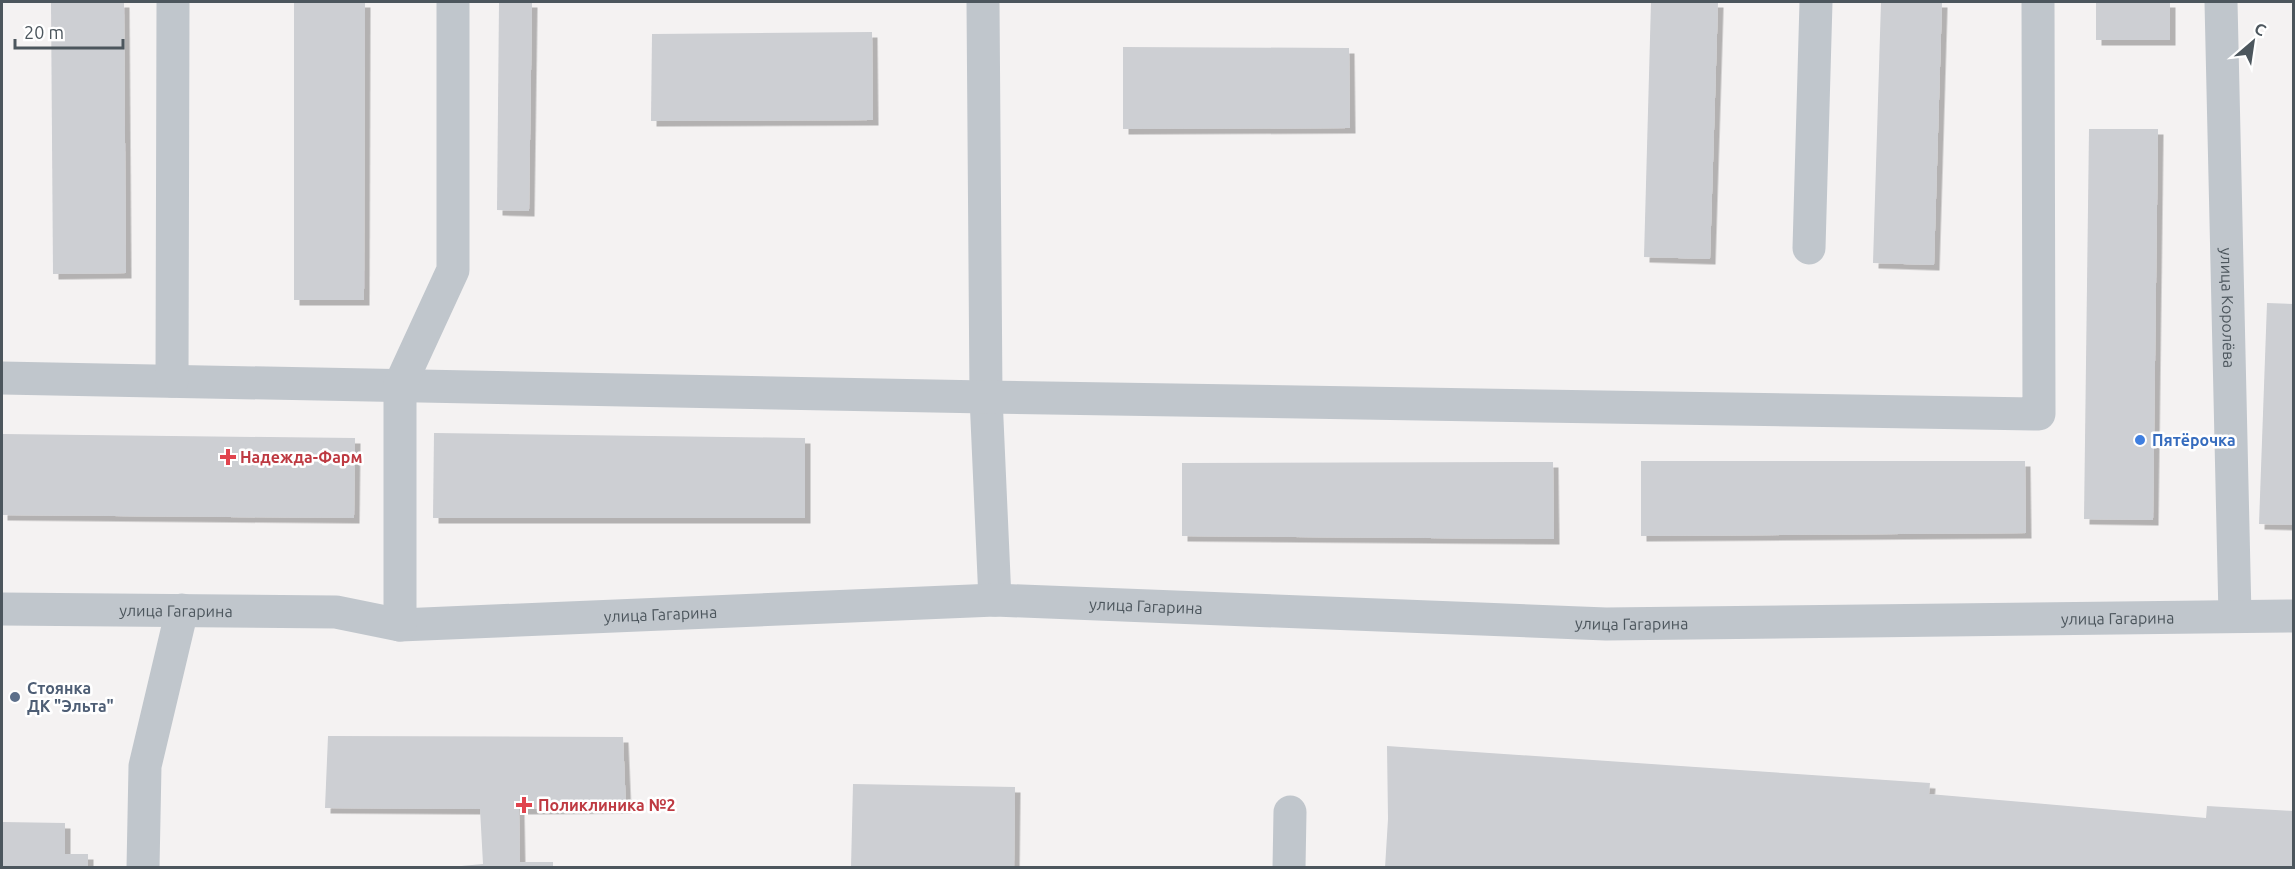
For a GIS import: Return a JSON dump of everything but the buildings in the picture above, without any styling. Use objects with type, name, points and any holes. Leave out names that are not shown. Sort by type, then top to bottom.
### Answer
[{"type":"street","points":[[172,381],[173,2]]},
{"type":"street","points":[[400,625],[400,385],[453,270],[453,2]]},
{"type":"street","points":[[983,2],[986,397],[995,600]]},
{"type":"street","points":[[1809,248],[1816,2]]},
{"type":"street","points":[[2,378],[2039,414],[2038,2]]},
{"type":"street","name":"улица Королёва","points":[[2228,7],[2235,615]]},
{"type":"street","name":"улица Гагарина","points":[[2,609],[336,612],[400,625],[995,600],[1606,624],[2294,616]]},
{"type":"street","points":[[143,867],[145,766],[182,610]]},
{"type":"street","points":[[1289,867],[1290,812]]},
{"type":"place","name":"Пятёрочка","points":[[2140,440]]},
{"type":"place","name":"Надежда-Фарм","points":[[228,457]]},
{"type":"place","name":"Стоянка ДК \"Эльта\"","points":[[15,697]]},
{"type":"place","name":"Поликлиника №2","points":[[524,805]]}]
